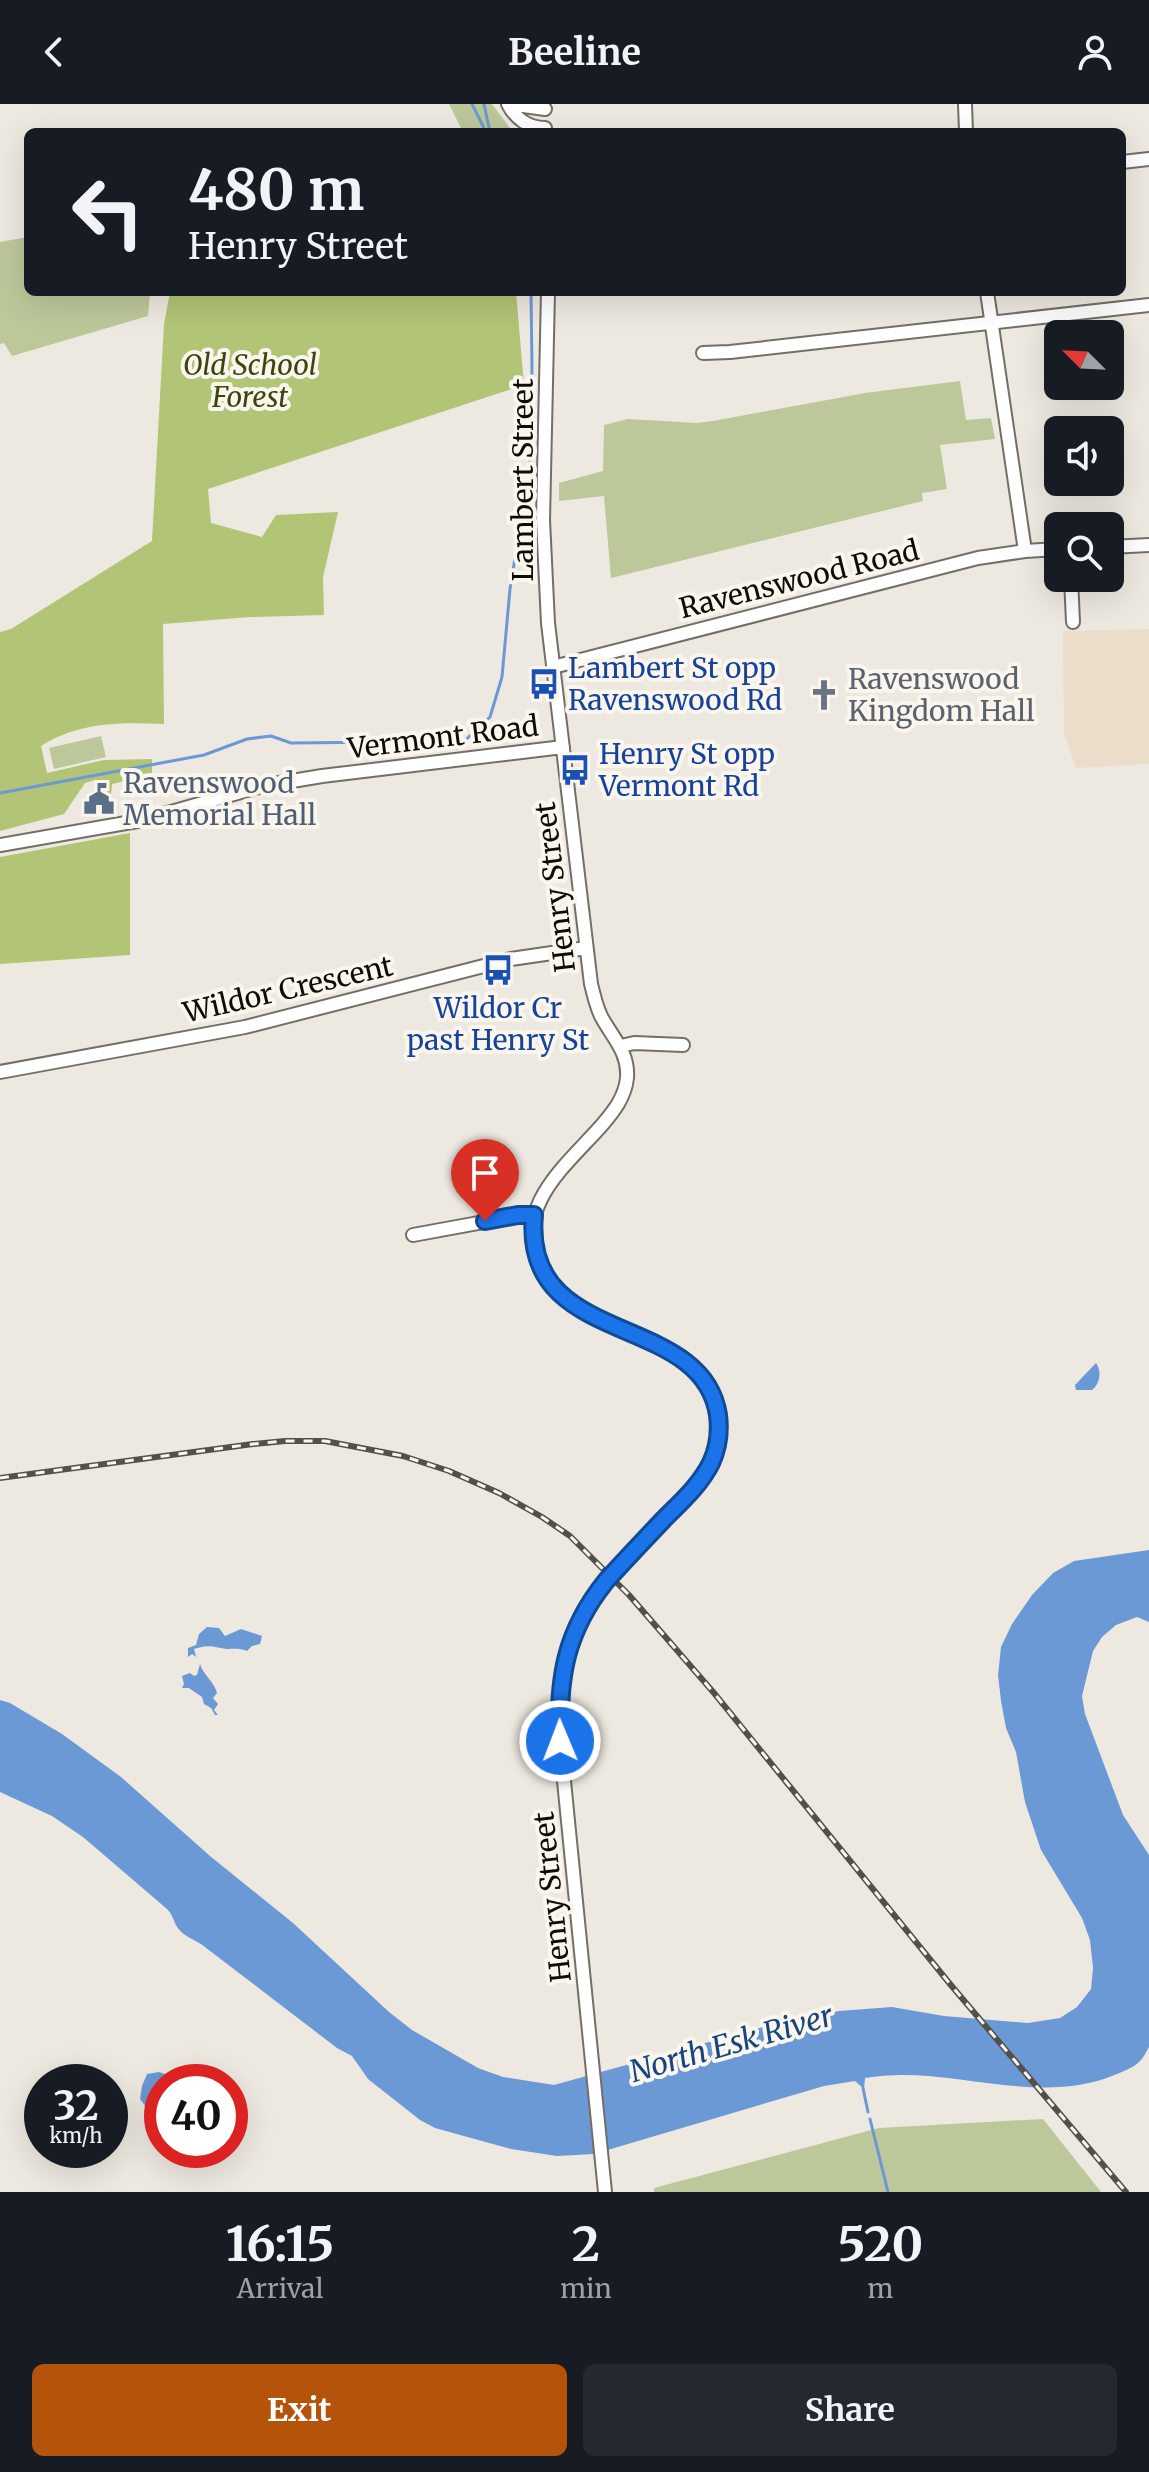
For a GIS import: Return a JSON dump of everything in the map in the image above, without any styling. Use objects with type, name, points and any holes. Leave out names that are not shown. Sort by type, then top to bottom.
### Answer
[{"type":"street","points":[[508,104],[546,106],[545,128]]},
{"type":"street","points":[[508,104],[517,118],[538,128]]},
{"type":"street","points":[[965,104],[966,128]]},
{"type":"street","points":[[1126,162],[1149,159]]},
{"type":"street","name":"Lambert Street","points":[[548,296],[543,520],[553,667]]},
{"type":"street","points":[[988,296],[1025,551]]},
{"type":"street","points":[[703,353],[1149,305]]},
{"type":"street","points":[[1124,546],[1149,545]]},
{"type":"street","name":"Ravenswood Road","points":[[553,667],[978,558],[1044,550]]},
{"type":"street","points":[[1072,592],[1073,622]]},
{"type":"street","name":"Henry Street","points":[[553,667],[586,948],[596,1005],[621,1046],[627,1077],[617,1108],[539,1200],[533,1231],[537,1259],[549,1283],[577,1307],[668,1351],[693,1369],[711,1392],[718,1421],[715,1452],[702,1478],[593,1597],[574,1629],[562,1670],[560,1741],[605,2192]]},
{"type":"street","name":"Vermont Road","points":[[0,845],[143,820],[262,786],[563,747]]},
{"type":"street","name":"Wildor Crescent","points":[[0,1072],[245,1027],[511,959],[586,948]]},
{"type":"street","points":[[621,1046],[633,1043],[683,1045]]},
{"type":"street","points":[[413,1235],[518,1215],[534,1215]]},
{"type":"shaded area","points":[[1149,629],[1149,764],[1076,768],[1064,733],[1063,631]]},
{"type":"green space","points":[[449,104],[492,104],[510,128],[461,128]]},
{"type":"green space","points":[[24,238],[24,296],[150,296],[148,316],[12,356],[4,343],[0,344],[0,242]]},
{"type":"green space","name":"Old School Forest","points":[[169,296],[516,296],[524,385],[208,489],[211,523],[262,537],[276,515],[338,512],[323,577],[324,615],[163,624],[164,724],[100,725],[70,732],[41,746],[47,773],[104,760],[152,759],[152,775],[112,784],[111,795],[95,780],[85,783],[64,814],[0,831],[0,632],[11,629],[152,541],[164,324]]},
{"type":"green space","points":[[960,381],[966,420],[991,418],[995,439],[940,445],[947,489],[922,493],[923,501],[611,578],[604,496],[559,501],[559,483],[603,471],[604,425],[628,419],[697,423],[865,393]]},
{"type":"green space","points":[[101,736],[106,757],[54,769],[49,748]]},
{"type":"green space","points":[[130,833],[130,955],[0,964],[0,857]]},
{"type":"green space","points":[[1043,2119],[1101,2192],[654,2192],[654,2188],[879,2128]]},
{"type":"water","points":[[1096,1363],[1099,1373],[1095,1387],[1092,1390],[1076,1390],[1075,1385]]},
{"type":"water","name":"North Esk River","points":[[1149,1550],[1149,1622],[1137,1617],[1116,1625],[1102,1637],[1093,1651],[1082,1696],[1085,1714],[1123,1815],[1149,1855],[1149,2047],[1133,2066],[1086,2084],[1023,2087],[928,2076],[865,2078],[864,2089],[855,2081],[824,2086],[594,2154],[557,2156],[511,2149],[435,2128],[420,2120],[368,2079],[352,2056],[182,1933],[167,1909],[83,1837],[52,1816],[0,1792],[0,1700],[62,1734],[121,1777],[210,1856],[293,1923],[412,2030],[478,2068],[503,2077],[554,2085],[767,2026],[839,2011],[892,2007],[944,2016],[1028,2023],[1060,2018],[1077,2007],[1091,1989],[1093,1968],[1090,1940],[1082,1918],[1041,1850],[1025,1802],[1016,1752],[1006,1728],[1001,1701],[998,1675],[1001,1647],[1032,1595],[1053,1573],[1074,1561]]},
{"type":"water","points":[[207,1627],[219,1628],[225,1636],[241,1629],[262,1636],[260,1644],[247,1651],[211,1646],[194,1649],[196,1657],[192,1654],[188,1657],[188,1648],[196,1645],[199,1634]]},
{"type":"water","points":[[200,1664],[216,1689],[213,1698],[218,1704],[214,1710],[218,1715],[204,1704],[202,1697],[189,1688],[182,1688],[182,1676],[190,1673],[197,1675]]},
{"type":"water","points":[[144,2081],[144,2104],[140,2099]]},
{"type":"waterway","points":[[472,104],[484,128]]},
{"type":"waterway","points":[[484,104],[489,128]]},
{"type":"waterway","points":[[530,474],[531,296]]},
{"type":"waterway","points":[[0,793],[204,755],[247,739],[271,736],[291,743],[388,742],[457,748],[490,717],[502,677],[510,589],[525,497]]},
{"type":"waterway","points":[[863,2088],[868,2112]]},
{"type":"waterway","points":[[870,2119],[888,2192]]},
{"type":"railway","points":[[0,1478],[253,1444],[325,1441],[403,1456],[449,1471],[499,1493],[542,1517],[570,1536],[629,1595],[714,1693],[950,1984],[1126,2192]]},
{"type":"place","name":"Lambert St opp Ravenswood Rd","points":[[544,684]]},
{"type":"place","name":"Ravenswood Kingdom Hall","points":[[824,695]]},
{"type":"place","name":"Henry St opp Vermont Rd","points":[[575,770]]},
{"type":"place","name":"Ravenswood Memorial Hall","points":[[99,799]]},
{"type":"place","name":"Wildor Cr past Henry St","points":[[498,970]]},
{"type":"route","points":[[485,1221],[534,1215],[534,1246],[549,1283],[577,1307],[681,1359],[701,1377],[711,1392],[718,1421],[715,1452],[702,1478],[606,1581],[574,1629],[562,1670],[560,1741]]}]
